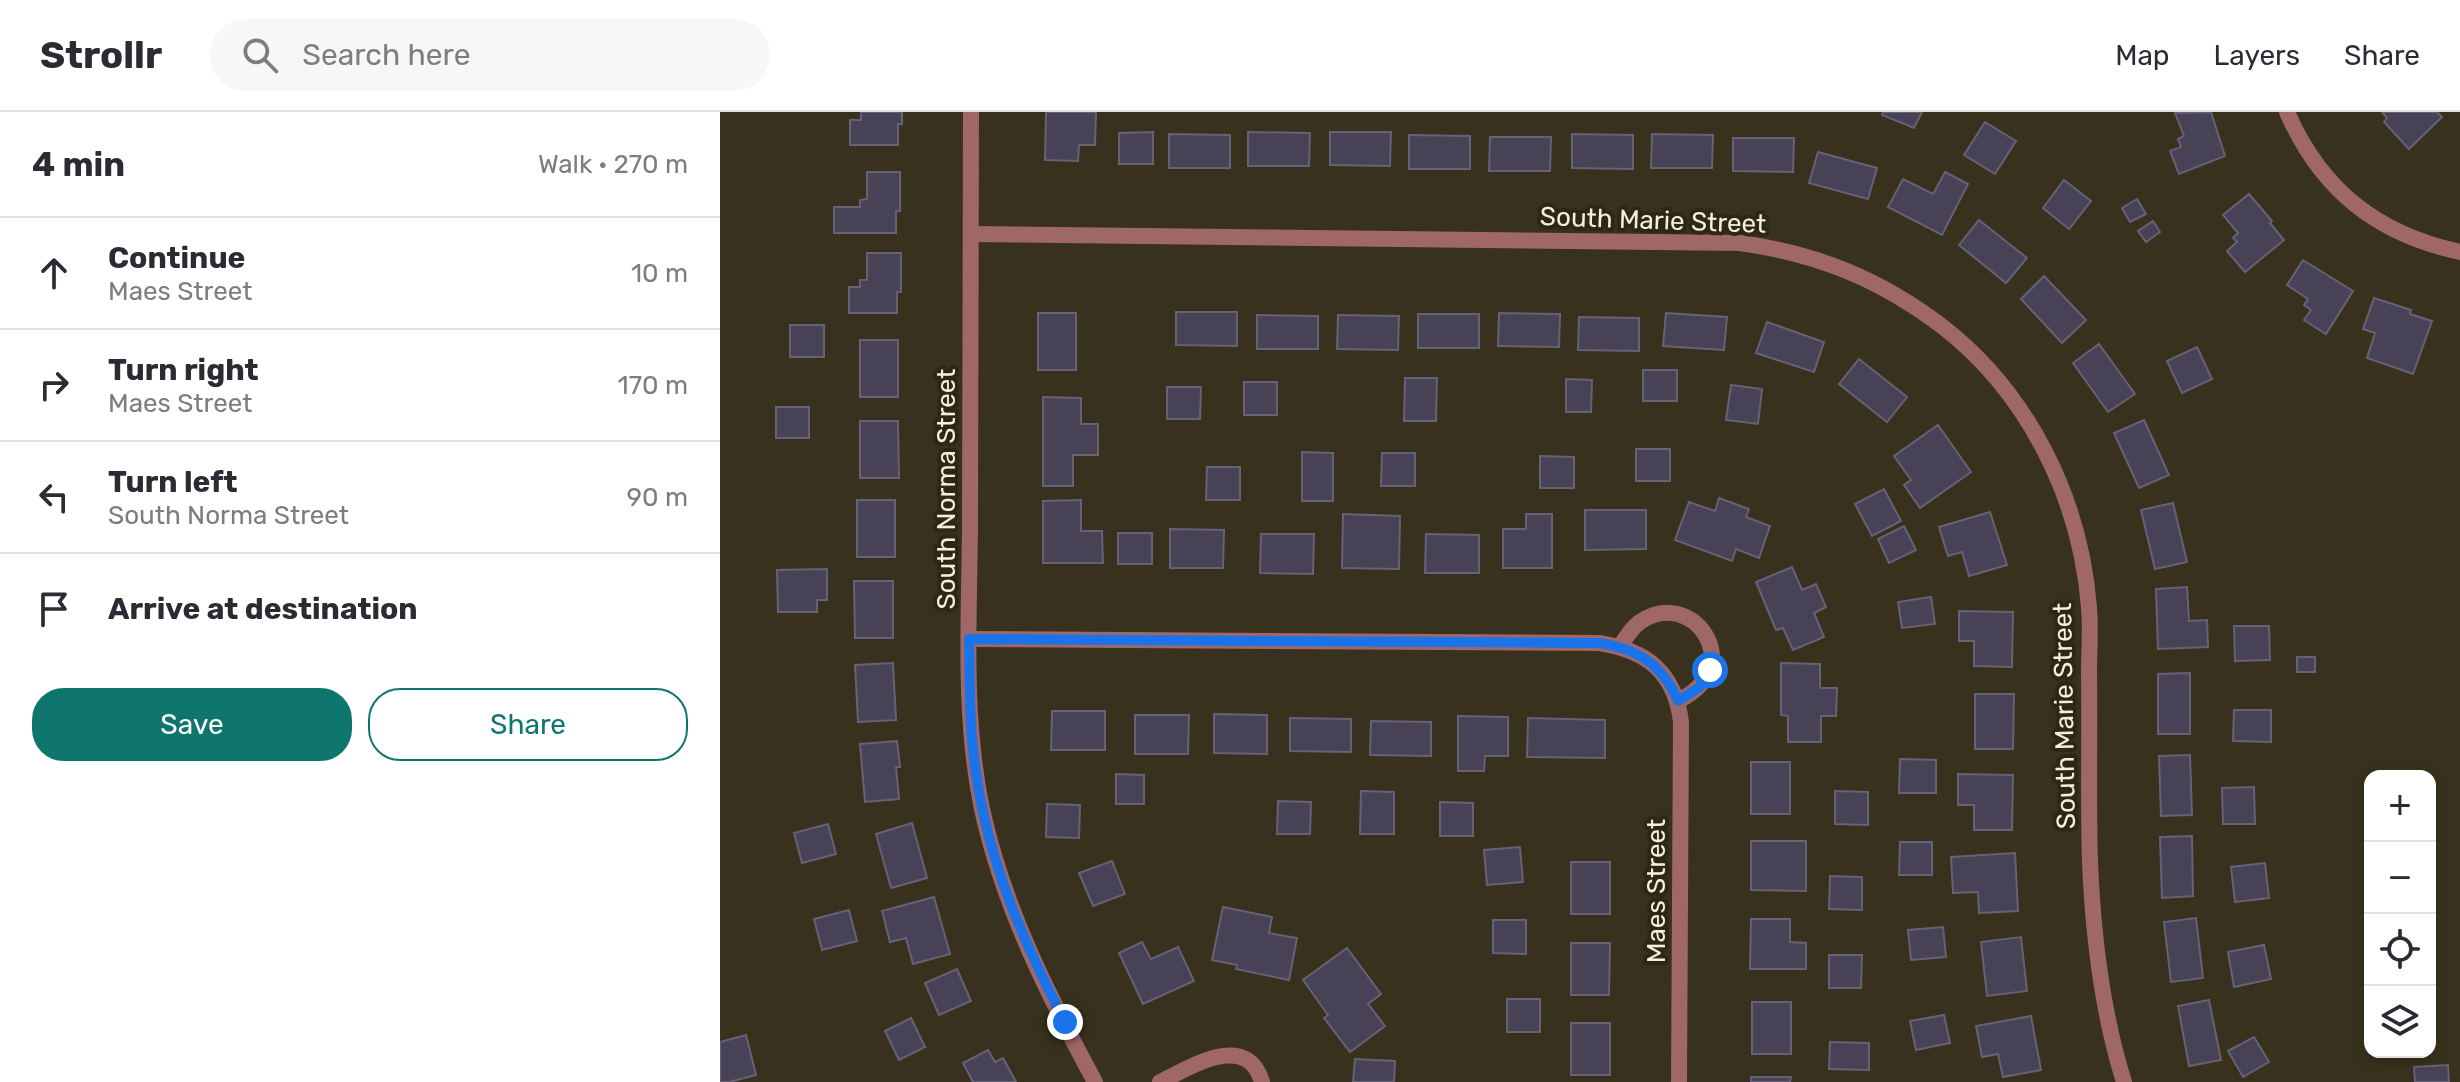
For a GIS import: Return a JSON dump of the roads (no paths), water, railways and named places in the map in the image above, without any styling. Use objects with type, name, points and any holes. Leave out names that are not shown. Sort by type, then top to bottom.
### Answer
[{"type":"street","name":"South Norma Street","points":[[971,112],[969,639],[973,752],[992,849],[1016,922],[1095,1082]]},
{"type":"street","points":[[2287,112],[2300,142],[2317,166],[2355,206],[2403,233],[2460,252]]},
{"type":"street","name":"South Marie Street","points":[[971,234],[1740,243],[1771,247],[1819,260],[1860,275],[1912,303],[1961,341],[1994,374],[2028,421],[2055,471],[2075,528],[2089,609],[2090,862],[2095,934],[2105,1002],[2124,1082]]},
{"type":"street","points":[[1620,646],[1633,627],[1643,619],[1664,613],[1685,616],[1702,627],[1711,650],[1710,670],[1700,687],[1678,701]]},
{"type":"street","name":"Maes Street","points":[[969,639],[1599,643],[1620,646],[1646,658],[1670,682],[1678,701],[1681,722],[1679,1082]]},
{"type":"street","points":[[1160,1082],[1208,1058],[1221,1055],[1250,1062],[1262,1082]]}]
